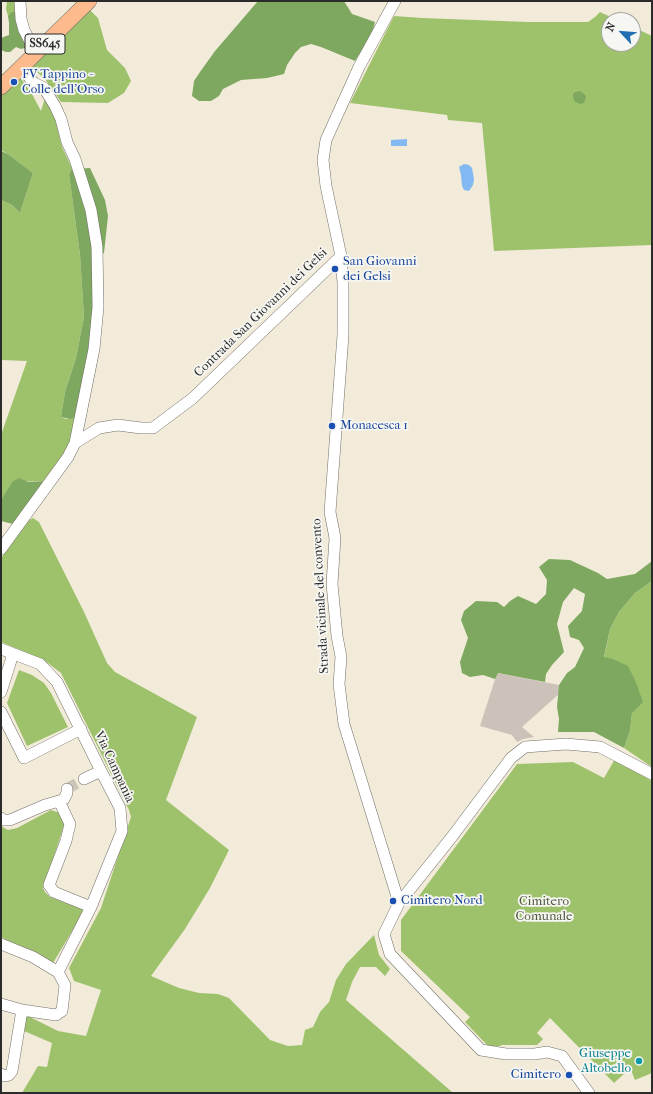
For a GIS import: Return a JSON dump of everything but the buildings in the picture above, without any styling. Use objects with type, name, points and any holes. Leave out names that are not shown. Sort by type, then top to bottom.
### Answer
[{"type":"main road","name":"SS645","points":[[1,87],[89,1]]},
{"type":"street","points":[[20,1],[24,30],[36,53]]},
{"type":"street","name":"Contrada San Giovanni dei Gelsi","points":[[1,549],[68,457],[75,443],[99,428],[118,425],[153,428],[193,398],[341,256],[326,186],[323,160],[326,140],[359,67],[395,1]]},
{"type":"street","points":[[21,68],[34,83],[44,88],[61,119],[67,142],[75,159],[91,210],[97,247],[98,307],[94,349],[75,443]]},
{"type":"street","name":"Strada vicinale del convento","points":[[341,256],[344,335],[330,512],[335,538],[332,584],[340,657],[339,684],[344,724],[399,903]]},
{"type":"street","name":"Via Campania","points":[[1,649],[40,664],[57,682],[120,808],[122,831],[91,907],[58,972]]},
{"type":"street","points":[[1,692],[13,654]]},
{"type":"street","name":"Via Campania","points":[[1,712],[24,758],[81,729]]},
{"type":"street","points":[[589,1093],[562,1056],[547,1052],[535,1054],[506,1054],[482,1050],[390,954],[384,934],[399,903],[451,838],[511,758],[525,747],[566,744],[600,747],[652,774]]},
{"type":"street","points":[[84,779],[101,771]]},
{"type":"street","points":[[1,818],[2,820],[10,820],[45,805],[64,799],[67,789]]},
{"type":"street","points":[[59,801],[70,824],[66,841],[49,884],[54,892],[91,907]]},
{"type":"street","points":[[1,944],[33,957],[58,972],[65,984],[62,1011],[56,1015],[22,1010],[1,1004]]},
{"type":"street","points":[[1,1074],[4,1076],[8,1075],[12,1071],[22,1010]]},
{"type":"shaded area","points":[[497,673],[559,685],[559,694],[522,727],[534,737],[517,742],[512,735],[480,726]]},
{"type":"green space","points":[[7,1],[16,1],[17,12],[8,16],[6,9]]},
{"type":"green space","points":[[258,1],[344,1],[352,14],[375,22],[372,34],[355,61],[311,44],[301,47],[295,53],[287,65],[284,74],[267,78],[241,80],[223,89],[219,96],[211,101],[199,101],[192,96],[194,81],[215,51]]},
{"type":"green space","points":[[89,9],[98,18],[107,50],[125,68],[131,81],[124,93],[108,103],[61,102],[45,79],[31,67]]},
{"type":"green space","points":[[12,12],[17,12],[27,44],[25,48],[21,49],[16,47],[10,52],[6,52],[1,50],[1,38],[9,35],[8,16]]},
{"type":"green space","points":[[601,12],[601,52],[641,52],[641,31],[652,36],[652,245],[494,251],[482,123],[448,120],[447,115],[350,103],[394,16],[528,22],[588,22]]},
{"type":"green space","points":[[20,77],[32,94],[41,111],[45,98],[55,117],[62,147],[72,168],[69,174],[80,255],[84,317],[76,358],[65,392],[61,417],[66,419],[75,418],[68,449],[45,481],[12,482],[1,501],[1,435],[27,361],[1,360],[1,200],[12,205],[20,213],[33,173],[1,150],[1,95]]},
{"type":"green space","points":[[580,91],[586,97],[584,103],[580,104],[574,101],[573,94]]},
{"type":"green space","points":[[1,151],[8,154],[33,173],[20,213],[12,205],[1,200]]},
{"type":"green space","points":[[72,168],[90,168],[105,200],[108,216],[104,253],[94,257],[93,320],[86,365],[75,418],[70,419],[61,417],[65,392],[76,358],[84,317],[80,255],[69,174]]},
{"type":"green space","points":[[19,478],[28,482],[45,481],[13,524],[1,521],[1,500],[12,482]]},
{"type":"green space","points":[[33,518],[39,522],[84,612],[107,663],[115,672],[197,717],[166,800],[229,850],[210,888],[185,929],[151,976],[179,988],[199,993],[218,994],[229,998],[270,1040],[288,1046],[302,1045],[305,1030],[313,1027],[320,1012],[329,1002],[336,980],[346,964],[374,935],[379,955],[390,969],[385,976],[376,967],[360,967],[352,982],[346,1000],[452,1092],[451,1093],[22,1093],[38,1066],[47,1067],[52,1043],[24,1031],[26,1015],[58,1031],[86,1036],[101,990],[74,981],[69,968],[101,908],[131,817],[129,810],[61,673],[44,660],[1,642],[1,558],[28,521]]},
{"type":"green space","points":[[549,559],[570,560],[598,573],[607,579],[635,574],[652,561],[652,581],[635,593],[619,612],[610,629],[604,657],[613,659],[628,666],[643,702],[632,713],[630,731],[624,748],[594,732],[558,732],[559,719],[557,707],[559,685],[567,673],[575,667],[584,648],[579,640],[570,637],[568,626],[582,611],[585,594],[574,588],[563,602],[557,624],[564,652],[546,674],[545,682],[498,673],[495,679],[483,675],[470,677],[462,673],[460,662],[468,638],[461,620],[464,611],[476,601],[497,602],[504,607],[518,596],[536,604],[546,594],[547,580],[539,567]]},
{"type":"green space","points":[[652,581],[652,767],[624,748],[630,731],[632,713],[604,658],[610,629],[619,612],[635,593]]},
{"type":"green space","points":[[19,670],[32,675],[44,683],[51,693],[68,727],[27,746],[7,703]]},
{"type":"green space","name":"Cimitero Comunale","points":[[615,759],[652,781],[652,1073],[635,1080],[631,1070],[625,1073],[614,1083],[550,1018],[537,1033],[543,1039],[537,1045],[488,1046],[465,1022],[470,1017],[401,951],[401,920],[517,764],[573,762],[604,778]]},
{"type":"green space","points":[[51,810],[60,813],[64,819],[64,826],[43,888],[50,897],[82,909],[83,913],[53,963],[1,937],[1,826],[8,830],[17,828]]},
{"type":"water","points":[[407,139],[407,146],[391,146],[391,140]]},
{"type":"water","points":[[464,164],[469,165],[472,168],[474,179],[473,185],[469,191],[464,190],[462,186],[459,167]]},
{"type":"tunnel","points":[[67,789],[84,779]]},
{"type":"place","name":"FV Tappino - Colle dell'Orso","points":[[14,82]]},
{"type":"place","name":"San Giovanni dei Gelsi","points":[[335,269]]},
{"type":"place","name":"Monacesca 1","points":[[332,426]]},
{"type":"place","name":"Cimitero Nord","points":[[393,901]]},
{"type":"place","name":"Giuseppe Altobello","points":[[639,1061]]},
{"type":"place","name":"Cimitero","points":[[569,1075]]}]
